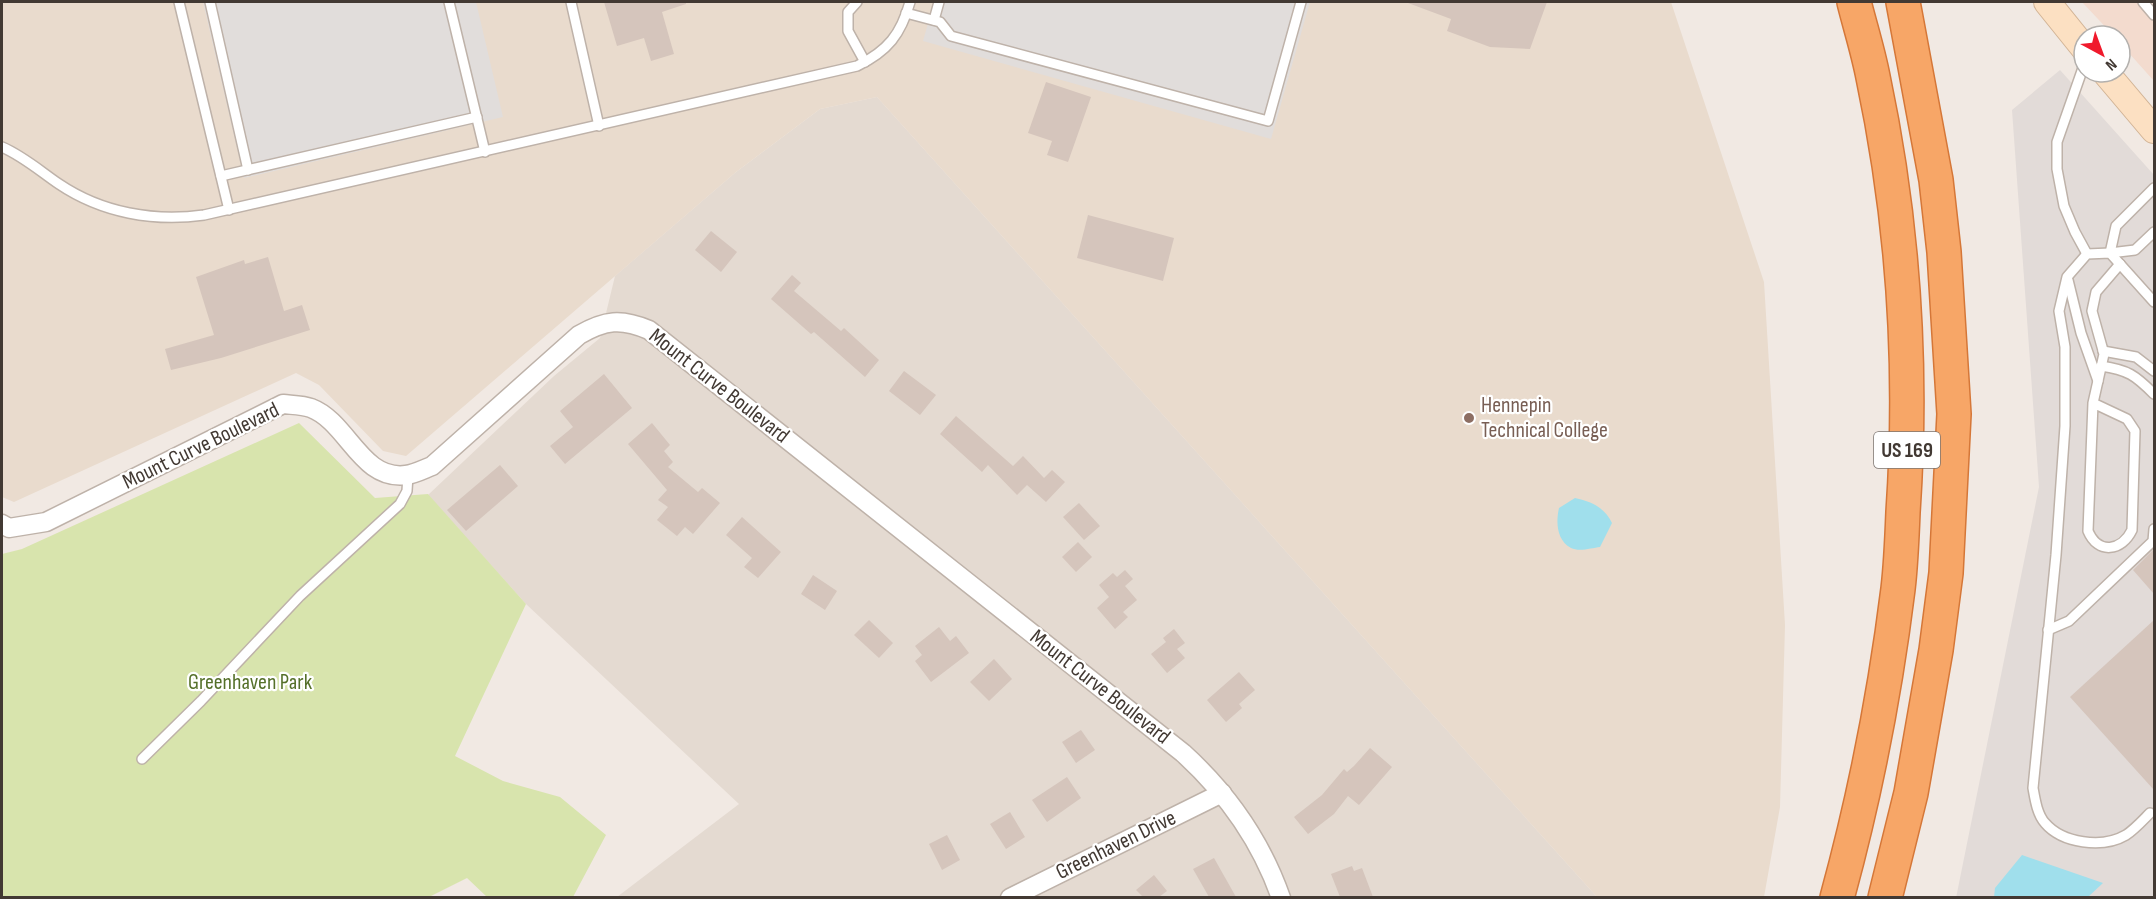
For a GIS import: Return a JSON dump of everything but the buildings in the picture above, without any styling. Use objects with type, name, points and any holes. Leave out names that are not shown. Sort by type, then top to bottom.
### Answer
[{"type":"highway","name":"US 169","points":[[1837,897],[1859,815],[1882,700],[1899,587],[1907,451],[1906,329],[1894,196],[1873,76],[1854,2]]},
{"type":"highway","name":"US 169","points":[[1886,897],[1911,793],[1936,650],[1946,573],[1954,414],[1944,252],[1936,180],[1903,2]]},
{"type":"street","points":[[2047,2],[2072,33]]},
{"type":"street","points":[[2115,84],[2154,130]]},
{"type":"street","name":"Mount Curve Boulevard","points":[[5,526],[46,522],[284,404],[312,408],[334,424],[372,467],[390,476],[408,475],[432,466],[579,335],[595,326],[614,321],[632,323],[649,330],[1183,753],[1222,793],[1257,843],[1281,897]]},
{"type":"street","name":"Greenhaven Drive","points":[[1010,897],[1222,793]]},
{"type":"lane","points":[[179,2],[229,210]]},
{"type":"lane","points":[[210,2],[248,170]]},
{"type":"lane","points":[[449,2],[485,152]]},
{"type":"lane","points":[[571,2],[599,126]]},
{"type":"lane","points":[[857,2],[848,12],[848,32],[865,62]]},
{"type":"lane","points":[[2,147],[22,157],[78,196],[132,215],[183,218],[229,210],[840,71],[865,62],[885,49],[894,39],[910,2]]},
{"type":"lane","points":[[934,20],[939,2]]},
{"type":"lane","points":[[906,13],[940,22],[951,36],[1268,121],[1301,2]]},
{"type":"lane","points":[[2143,2],[2154,15]]},
{"type":"lane","points":[[2077,84],[2057,142],[2057,169],[2064,206],[2087,254]]},
{"type":"lane","points":[[221,176],[477,117]]},
{"type":"lane","points":[[2110,253],[2116,226],[2154,188]]},
{"type":"lane","points":[[2150,813],[2126,835],[2107,841],[2085,843],[2064,837],[2044,822],[2037,807],[2033,788],[2065,426],[2066,347],[2058,311],[2067,277],[2087,254],[2135,250],[2154,232]]},
{"type":"lane","points":[[2110,253],[2154,302]]},
{"type":"lane","points":[[2093,403],[2127,419],[2134,431],[2132,530],[2124,543],[2116,546],[2099,546],[2092,541],[2088,531],[2093,403],[2103,351],[2092,311],[2096,292],[2120,264]]},
{"type":"lane","points":[[2067,277],[2081,333],[2098,381]]},
{"type":"lane","points":[[2103,351],[2136,357],[2154,371]]},
{"type":"lane","points":[[2101,366],[2123,370],[2140,380],[2154,394]]},
{"type":"lane","points":[[142,759],[201,701],[300,596],[400,504],[407,491],[408,475]]},
{"type":"lane","points":[[2048,630],[2069,621],[2153,541],[2154,529]]},
{"type":"shaded area","name":"Hennepin Technical College","points":[[2,2],[1671,2],[1764,282],[1785,625],[1780,807],[1764,897],[1597,897],[877,97],[820,109],[736,172],[406,456],[383,451],[319,385],[296,373],[14,502],[2,497]]},
{"type":"shaded area","points":[[203,2],[476,2],[503,117],[244,178]]},
{"type":"shaded area","points":[[934,2],[1310,2],[1271,139],[923,41]]},
{"type":"shaded area","points":[[2082,2],[2154,2],[2154,81],[2132,56],[2132,24],[2103,24]]},
{"type":"shaded area","points":[[2060,70],[2154,175],[2154,897],[1956,898],[2039,487],[2012,110]]},
{"type":"shaded area","points":[[877,97],[1597,897],[617,897],[739,804],[526,604],[428,495],[554,376],[600,338],[615,276],[736,172],[820,109]]},
{"type":"green space","name":"Greenhaven Park","points":[[299,423],[375,498],[428,494],[526,604],[455,756],[503,781],[560,797],[606,835],[573,897],[487,897],[467,878],[427,898],[2,897],[2,554],[22,549]]},
{"type":"water","points":[[1575,498],[1597,506],[1612,523],[1600,547],[1574,549],[1562,540],[1558,524],[1559,508]]},
{"type":"water","points":[[2022,855],[2103,883],[2088,897],[1994,897],[1995,888]]},
{"type":"place","name":"Hennepin Technical College","points":[[1469,418]]}]
